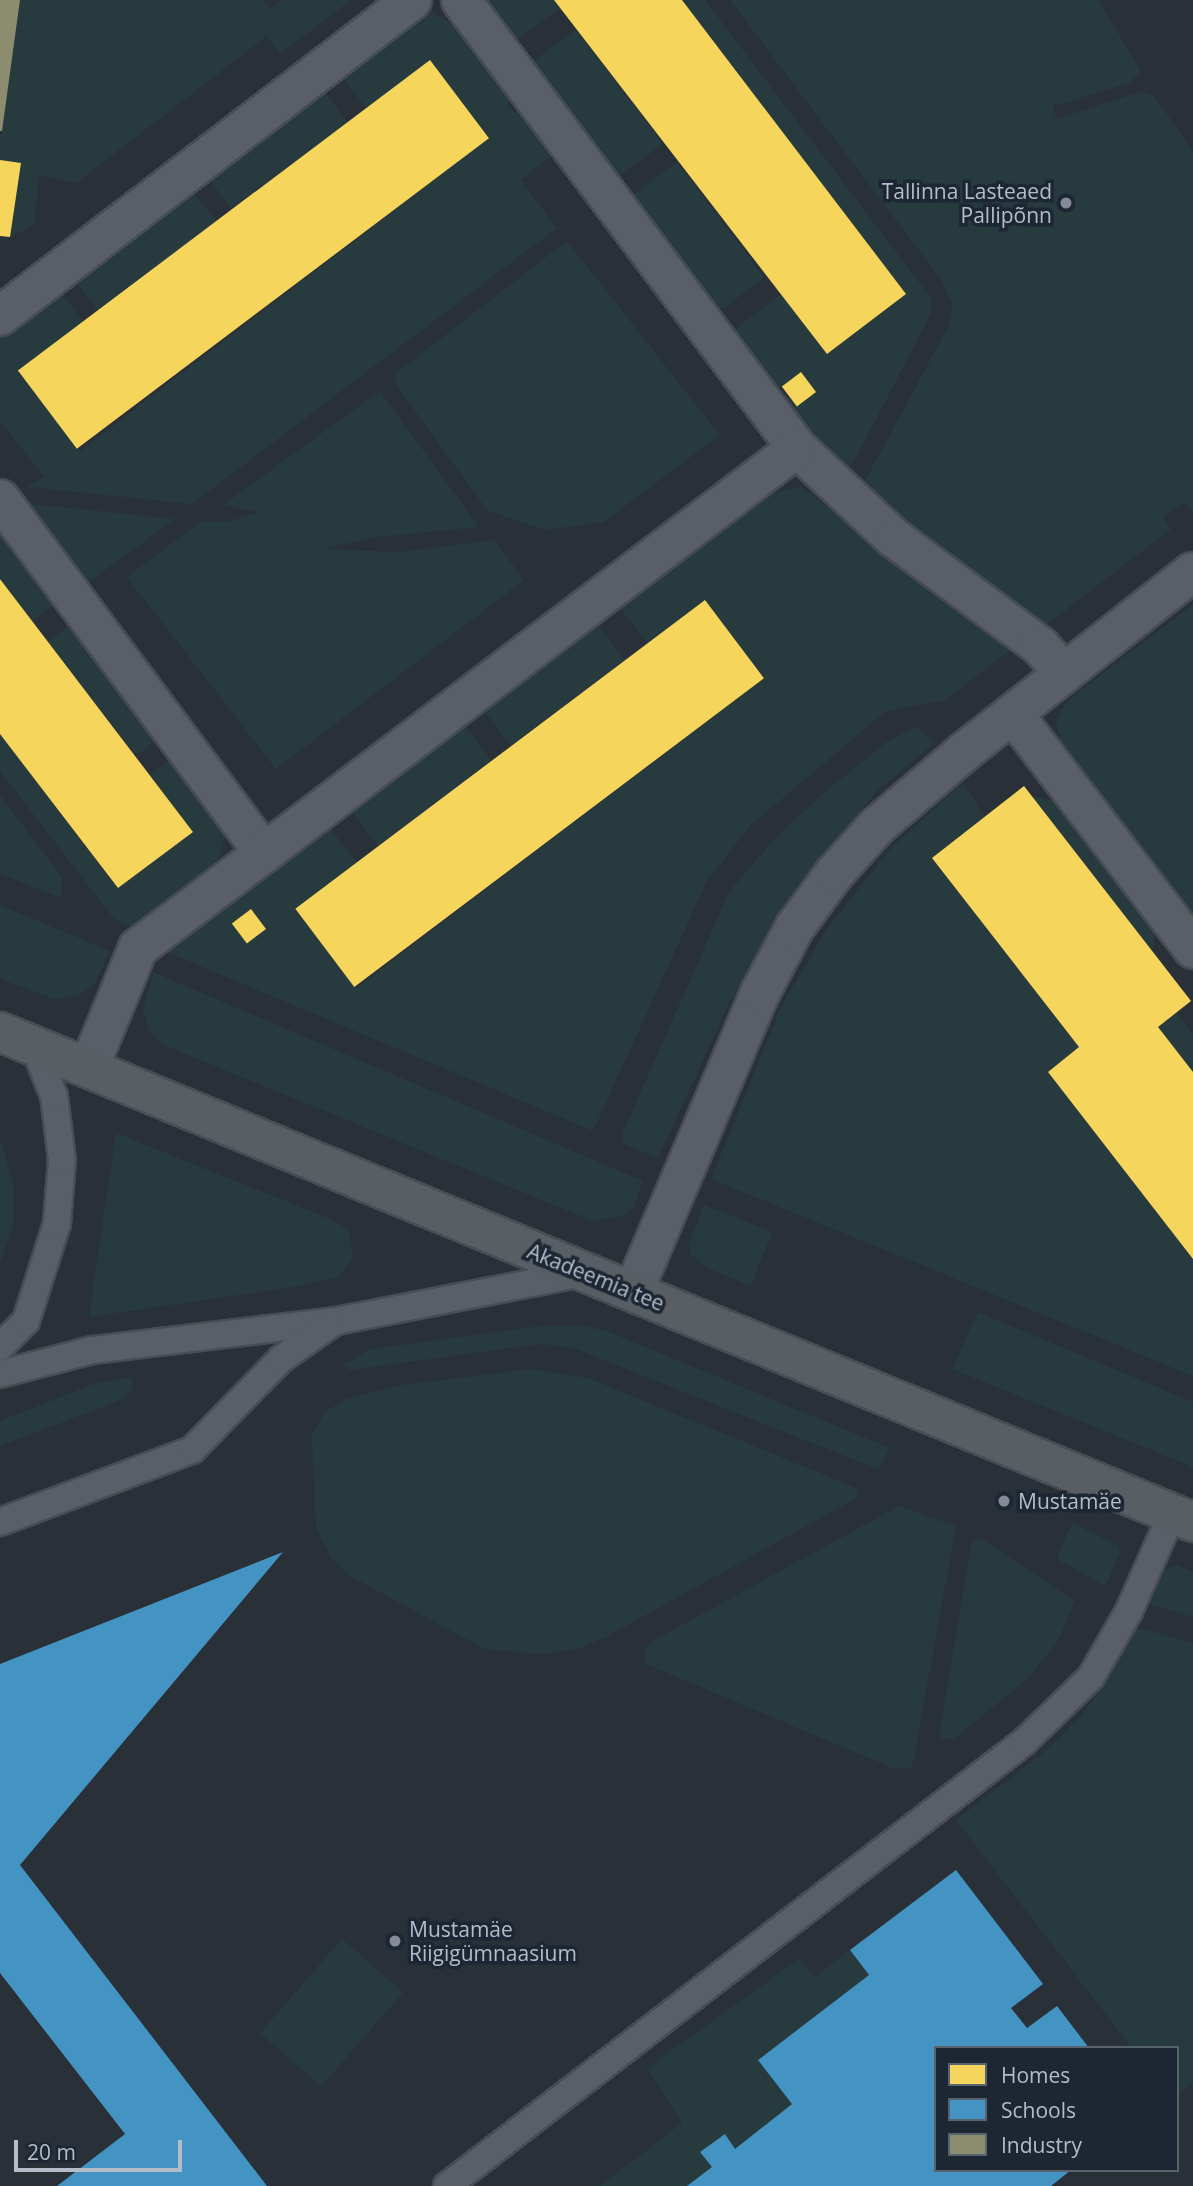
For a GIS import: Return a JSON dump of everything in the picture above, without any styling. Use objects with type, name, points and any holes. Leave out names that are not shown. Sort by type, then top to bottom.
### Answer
[{"type":"main road","name":"Akadeemia tee","points":[[17,1039],[1182,1518]]},
{"type":"street","points":[[0,316],[412,0]]},
{"type":"street","points":[[461,0],[797,448],[894,538],[1040,646],[1064,673]]},
{"type":"street","points":[[89,1067],[138,948],[797,448]]},
{"type":"street","points":[[0,499],[264,853]]},
{"type":"street","points":[[633,1292],[760,993],[795,927],[876,827],[1013,714],[1193,572]]},
{"type":"street","points":[[1013,714],[1193,948]]},
{"type":"lane","points":[[0,1347],[26,1321],[57,1223],[61,1147],[54,1096],[17,1039]]},
{"type":"lane","points":[[0,1374],[92,1350],[336,1321],[584,1273]]},
{"type":"lane","points":[[0,1522],[192,1450],[281,1359],[336,1321]]},
{"type":"lane","points":[[447,2186],[1024,1742],[1091,1677],[1182,1518]]},
{"type":"green space","points":[[20,0],[263,0],[270,9],[282,0],[351,0],[280,54],[267,36],[76,183],[39,175],[34,225],[10,237],[21,164],[0,160],[0,143]]},
{"type":"green space","points":[[485,0],[554,0],[560,9],[516,40]]},
{"type":"green space","points":[[682,0],[705,0],[931,298],[931,314],[853,463],[847,468],[838,470],[780,402],[789,395],[798,406],[816,393],[800,373],[773,392],[731,332],[781,294],[827,354],[906,294]]},
{"type":"green space","points":[[730,0],[1099,0],[1141,72],[1129,83],[1052,107],[1057,119],[1142,91],[1154,96],[1193,151],[1193,512],[1184,502],[1163,517],[1171,529],[1046,625],[860,490],[948,327],[952,304],[942,281]]},
{"type":"green space","points":[[432,12],[458,27],[512,99],[508,104],[515,113],[520,110],[554,153],[521,180],[557,228],[192,504],[27,487],[44,476],[0,421],[0,334],[58,289],[85,324],[20,374],[80,451],[489,138],[430,61],[367,109],[340,75],[422,14]]},
{"type":"green space","points":[[576,29],[663,144],[619,177],[532,62]]},
{"type":"green space","points":[[323,89],[348,123],[230,208],[206,174]]},
{"type":"green space","points":[[677,162],[764,278],[716,314],[629,198]]},
{"type":"green space","points":[[191,189],[217,223],[101,314],[74,280]]},
{"type":"green space","points":[[567,241],[720,435],[604,522],[545,530],[487,510],[396,385],[395,374]]},
{"type":"green space","points":[[380,391],[479,527],[377,537],[323,549],[400,552],[494,540],[524,580],[276,769],[127,577],[200,522],[226,522],[259,512],[223,505]]},
{"type":"green space","points":[[800,486],[1006,642],[1010,650],[946,700],[886,711],[750,826],[707,881],[593,1131],[167,952],[328,826],[358,863],[296,910],[356,988],[764,678],[705,600],[647,643],[619,606],[757,498]]},
{"type":"green space","points":[[22,503],[175,519],[85,585]]},
{"type":"green space","points":[[0,527],[58,601],[32,622],[0,579]]},
{"type":"green space","points":[[1193,604],[1193,920],[1062,747],[1056,721],[1068,700]]},
{"type":"green space","points":[[72,623],[161,736],[136,756],[48,642]]},
{"type":"green space","points":[[597,623],[625,660],[510,746],[483,709]]},
{"type":"green space","points":[[464,724],[492,761],[378,846],[351,809]]},
{"type":"green space","points":[[915,727],[936,742],[878,790],[794,890],[730,1002],[658,1158],[622,1143],[623,1132],[729,892],[775,838],[825,792],[885,743]]},
{"type":"green space","points":[[0,734],[117,888],[193,832],[150,775],[176,755],[227,829],[217,864],[133,927],[115,920],[0,771]]},
{"type":"green space","points":[[963,783],[985,817],[1024,786],[1032,796],[1051,800],[1155,934],[1153,951],[1162,963],[1128,988],[1176,1012],[1193,1034],[1193,1376],[711,1179],[781,1007],[826,930],[893,846]]},
{"type":"green space","points":[[0,795],[62,877],[61,898],[0,874]]},
{"type":"green space","points":[[0,905],[110,951],[95,983],[79,995],[55,999],[0,979]]},
{"type":"green space","points":[[153,972],[643,1181],[633,1208],[624,1216],[593,1221],[161,1044],[149,1030],[143,1010]]},
{"type":"green space","points":[[116,1133],[333,1220],[348,1230],[353,1258],[339,1277],[294,1287],[89,1317]]},
{"type":"green space","points":[[0,1139],[13,1182],[13,1226],[0,1263]]},
{"type":"green space","points":[[704,1205],[772,1232],[751,1286],[703,1266],[691,1254],[689,1244]]},
{"type":"green space","points":[[978,1312],[1193,1402],[1193,1467],[952,1369]]},
{"type":"green space","points":[[541,1326],[585,1326],[609,1332],[890,1448],[878,1469],[573,1348],[540,1344],[350,1370],[343,1365],[371,1349]]},
{"type":"green space","points":[[532,1369],[588,1378],[859,1489],[855,1499],[606,1637],[577,1649],[541,1654],[485,1649],[348,1575],[331,1558],[316,1528],[312,1434],[325,1412],[346,1399],[401,1385]]},
{"type":"green space","points":[[132,1377],[132,1390],[121,1400],[0,1446],[0,1421],[93,1384]]},
{"type":"green space","points":[[899,1506],[956,1526],[912,1768],[895,1769],[646,1664],[644,1649],[656,1639]]},
{"type":"green space","points":[[1072,1523],[1117,1545],[1120,1553],[1105,1586],[1057,1559]]},
{"type":"green space","points":[[980,1538],[1075,1601],[1057,1643],[1026,1680],[955,1738],[942,1740],[939,1734],[972,1543]]},
{"type":"green space","points":[[1177,1565],[1193,1572],[1193,1617],[1150,1604],[1163,1570]]},
{"type":"green space","points":[[1136,1627],[1193,1643],[1193,2082],[1179,2093],[1179,2046],[1130,2046],[956,1820],[1043,1753],[1081,1716],[1112,1673]]},
{"type":"green space","points":[[342,1939],[403,1992],[321,2086],[260,2033]]},
{"type":"green space","points":[[850,1950],[869,1975],[758,2059],[792,2104],[735,2149],[725,2134],[701,2152],[712,2167],[687,2186],[600,2186],[682,2123],[647,2068],[799,1959],[815,1977]]},
{"type":"building: Homes","points":[[554,0],[682,0],[906,294],[827,354]]},
{"type":"building: Homes","points":[[430,60],[489,138],[77,449],[18,371]]},
{"type":"building: Homes","points":[[0,160],[21,163],[10,237],[0,236]]},
{"type":"building: Homes","points":[[801,372],[816,392],[797,406],[782,386]]},
{"type":"building: Homes","points":[[0,579],[193,832],[118,888],[0,734]]},
{"type":"building: Homes","points":[[705,600],[764,678],[354,987],[295,909]]},
{"type":"building: Homes","points":[[1024,786],[1191,1001],[1158,1027],[1193,1072],[1193,1259],[1048,1072],[1079,1047],[932,858]]},
{"type":"building: Homes","points":[[251,909],[266,929],[247,943],[232,923]]},
{"type":"building: Schools","points":[[283,1552],[20,1865],[267,2186],[57,2186],[125,2134],[0,1973],[0,1664]]},
{"type":"building: Schools","points":[[956,1870],[1043,1984],[1011,2008],[1027,2028],[1057,2006],[1087,2046],[934,2046],[934,2172],[1068,2172],[1051,2186],[687,2186],[712,2167],[700,2152],[725,2134],[735,2149],[792,2104],[758,2060],[869,1975],[850,1950]]},
{"type":"building: Industry","points":[[0,0],[20,0],[2,131],[0,131]]},
{"type":"place","name":"Tallinna Lasteaed Pallipõnn","points":[[1066,203]]},
{"type":"place","name":"Mustamäe","points":[[1004,1501]]},
{"type":"place","name":"Mustamäe Riigigümnaasium","points":[[395,1941]]}]
